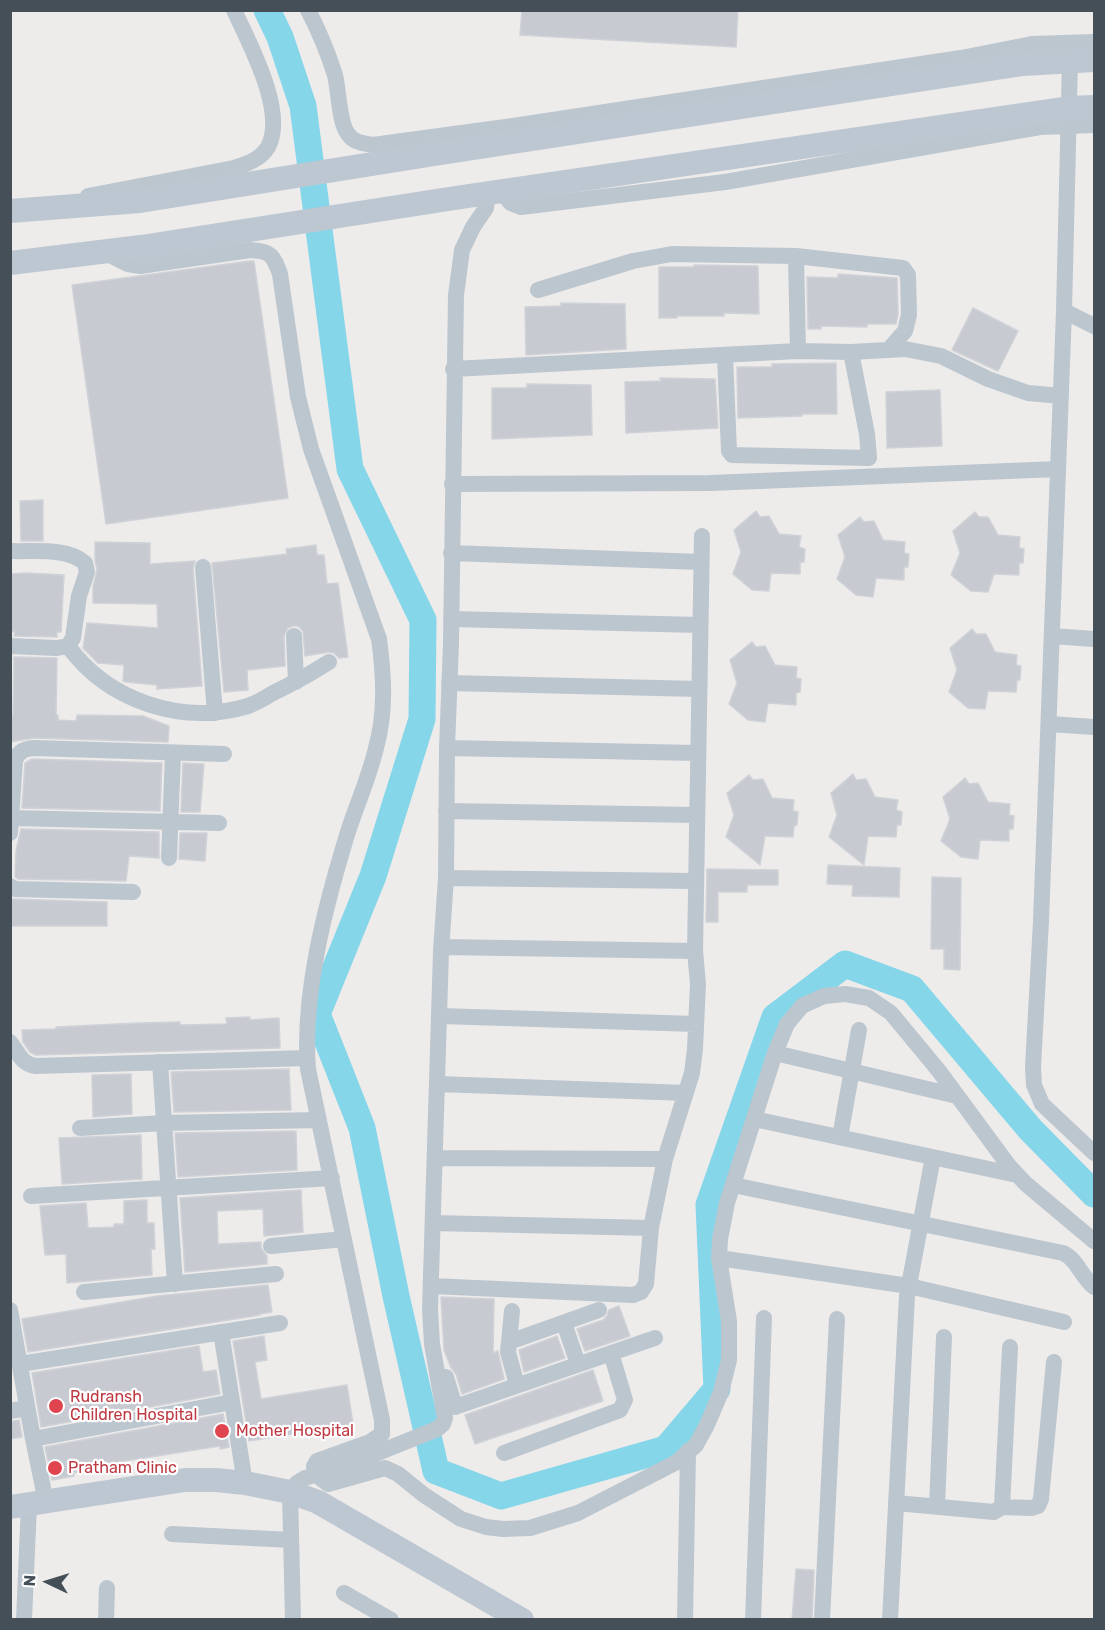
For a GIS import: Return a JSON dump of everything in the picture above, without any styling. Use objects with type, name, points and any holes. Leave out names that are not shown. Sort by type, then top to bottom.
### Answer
[{"type":"main road","points":[[19,210],[140,201],[1023,64],[1071,52],[1095,60]]},
{"type":"main road","points":[[10,263],[141,247],[494,192],[1069,117],[1095,107]]},
{"type":"main road","points":[[28,1505],[185,1480],[245,1483],[290,1492],[318,1502],[522,1620]]},
{"type":"street","points":[[19,210],[252,163],[268,148],[273,130],[269,89],[234,10]]},
{"type":"street","points":[[308,10],[327,50],[336,77],[344,127],[350,137],[357,142],[373,145],[961,58],[1032,44],[1071,52],[1095,42]]},
{"type":"street","points":[[1071,52],[1061,396],[1034,1085],[1042,1104],[1095,1153]]},
{"type":"street","points":[[1069,117],[1095,125]]},
{"type":"street","points":[[292,1620],[290,1492],[297,1483],[320,1473],[360,1460],[437,1429],[443,1424],[445,1418],[432,1340],[431,1287],[446,878],[453,369],[456,295],[462,250],[472,227],[494,192]]},
{"type":"street","points":[[103,252],[129,264],[140,266],[250,250],[264,251],[274,257],[280,274],[298,398],[311,449],[379,639],[384,671],[383,705],[376,748],[346,836],[322,930],[307,1013],[307,1058],[382,1420],[382,1434],[370,1442],[317,1461],[314,1466],[328,1484],[386,1468],[461,1519],[486,1527],[530,1528],[578,1513],[676,1462],[696,1445],[722,1392],[729,1360],[729,1322],[719,1258],[727,1203],[775,1053],[787,1024],[802,1006],[824,996],[845,994],[869,998],[891,1012],[1017,1175],[1095,1241]]},
{"type":"street","points":[[538,290],[633,261],[672,254],[796,256],[903,268],[908,275],[909,315],[905,331],[890,348]]},
{"type":"street","points":[[796,256],[798,351]]},
{"type":"street","points":[[1064,311],[1095,326]]},
{"type":"street","points":[[453,369],[798,351],[851,352],[890,348],[941,356],[988,379],[1028,393],[1061,396]]},
{"type":"street","points":[[851,352],[867,434],[870,476]]},
{"type":"street","points":[[725,356],[729,451],[732,455],[869,458]]},
{"type":"street","points":[[452,484],[710,483],[1058,469]]},
{"type":"street","points":[[431,1287],[633,1295],[641,1292],[646,1284],[651,1228],[665,1159],[692,1073],[696,1024],[698,984],[695,951],[702,536]]},
{"type":"street","points":[[10,551],[68,554],[78,557],[85,563],[87,572],[79,596],[73,638],[68,646],[57,648],[10,646]]},
{"type":"street","points":[[451,553],[702,562]]},
{"type":"street","points":[[203,567],[215,713]]},
{"type":"street","points":[[451,619],[700,625]]},
{"type":"street","points":[[294,636],[296,682]]},
{"type":"street","points":[[1052,636],[1095,639]]},
{"type":"street","points":[[68,646],[79,662],[113,688],[144,703],[169,711],[215,713],[250,705],[329,662]]},
{"type":"street","points":[[449,683],[699,689]]},
{"type":"street","points":[[1049,724],[1095,727]]},
{"type":"street","points":[[219,823],[11,825],[15,760],[18,753],[34,748],[224,754]]},
{"type":"street","points":[[447,748],[698,753]]},
{"type":"street","points":[[169,858],[173,753]]},
{"type":"street","points":[[446,811],[697,815]]},
{"type":"street","points":[[446,878],[696,881]]},
{"type":"street","points":[[10,886],[15,889],[133,892]]},
{"type":"street","points":[[442,947],[695,951]]},
{"type":"street","points":[[440,1016],[696,1024]]},
{"type":"street","points":[[840,1137],[859,1030]]},
{"type":"street","points":[[10,1042],[26,1064],[35,1066],[307,1058]]},
{"type":"street","points":[[775,1053],[957,1096]]},
{"type":"street","points":[[160,1062],[175,1284]]},
{"type":"street","points":[[438,1084],[686,1093]]},
{"type":"street","points":[[754,1119],[1017,1175]]},
{"type":"street","points":[[80,1128],[164,1123],[319,1120]]},
{"type":"street","points":[[890,1620],[909,1286],[933,1157]]},
{"type":"street","points":[[435,1158],[665,1159]]},
{"type":"street","points":[[31,1196],[332,1178]]},
{"type":"street","points":[[733,1185],[1064,1253],[1071,1257],[1082,1275],[1095,1287]]},
{"type":"street","points":[[433,1223],[651,1228]]},
{"type":"street","points":[[271,1246],[344,1239]]},
{"type":"street","points":[[719,1258],[909,1286],[1064,1322]]},
{"type":"street","points":[[84,1292],[276,1274]]},
{"type":"street","points":[[509,1342],[599,1310]]},
{"type":"street","points":[[512,1311],[508,1352],[517,1385]]},
{"type":"street","points":[[753,1620],[764,1318]]},
{"type":"street","points":[[822,1620],[837,1318]]},
{"type":"street","points":[[11,1319],[20,1364],[19,1410],[33,1439],[24,1620]]},
{"type":"street","points":[[20,1364],[280,1323]]},
{"type":"street","points":[[564,1323],[578,1364]]},
{"type":"street","points":[[221,1332],[245,1483]]},
{"type":"street","points":[[937,1506],[944,1337]]},
{"type":"street","points":[[432,1340],[439,1342],[455,1407],[655,1338]]},
{"type":"street","points":[[1002,1507],[1010,1347]]},
{"type":"street","points":[[504,1453],[621,1410],[625,1400],[611,1353]]},
{"type":"street","points":[[896,1503],[994,1512],[1002,1507],[1032,1508],[1038,1506],[1041,1499],[1054,1362]]},
{"type":"street","points":[[33,1439],[232,1402]]},
{"type":"street","points":[[685,1620],[688,1451]]},
{"type":"street","points":[[172,1534],[291,1540]]},
{"type":"street","points":[[106,1620],[107,1588]]},
{"type":"street","points":[[344,1593],[390,1619]]},
{"type":"building","points":[[522,10],[738,10],[736,47],[520,35]]},
{"type":"building","points":[[254,261],[288,498],[106,524],[72,285]]},
{"type":"building","points":[[694,265],[758,266],[759,314],[724,313],[724,316],[659,318],[659,267],[694,267]]},
{"type":"building","points":[[838,274],[897,278],[896,324],[867,324],[867,327],[821,326],[821,329],[808,329],[807,277],[838,278]]},
{"type":"building","points":[[561,303],[625,304],[626,349],[526,355],[525,307],[561,306]]},
{"type":"building","points":[[973,308],[1018,331],[998,371],[952,350]]},
{"type":"building","points":[[836,363],[837,414],[738,418],[737,367]]},
{"type":"building","points":[[660,378],[715,379],[718,428],[626,433],[625,382],[661,381]]},
{"type":"building","points":[[527,384],[591,385],[592,435],[492,439],[492,388],[527,388]]},
{"type":"building","points":[[940,390],[942,446],[887,448],[886,392]]},
{"type":"building","points":[[43,500],[43,541],[21,541],[20,501]]},
{"type":"building","points":[[756,511],[760,517],[769,516],[779,534],[801,536],[799,547],[805,549],[804,562],[800,562],[800,574],[771,573],[769,591],[752,590],[733,574],[741,552],[734,530]]},
{"type":"building","points":[[975,512],[979,517],[988,517],[998,535],[1020,537],[1019,548],[1024,549],[1023,563],[1019,563],[1019,575],[994,574],[988,592],[971,591],[951,575],[960,553],[953,531]]},
{"type":"building","points":[[860,517],[864,522],[874,521],[883,540],[905,542],[904,553],[909,554],[908,567],[904,567],[904,580],[876,578],[873,597],[856,595],[837,579],[845,557],[838,535]]},
{"type":"building","points":[[95,542],[150,543],[150,564],[195,561],[193,568],[202,686],[157,689],[157,685],[126,682],[123,681],[124,665],[98,663],[83,648],[87,623],[158,628],[157,604],[93,603],[93,587],[97,570]]},
{"type":"building","points":[[316,545],[317,555],[324,555],[327,584],[338,583],[348,657],[339,658],[329,652],[305,656],[303,631],[298,626],[293,626],[288,628],[284,636],[285,666],[247,670],[248,690],[224,692],[212,563],[287,554],[286,549]]},
{"type":"building","points":[[10,574],[64,575],[61,632],[57,632],[57,637],[14,636],[15,632],[10,631]]},
{"type":"building","points":[[972,629],[976,634],[986,634],[995,652],[1017,655],[1016,665],[1021,666],[1016,692],[988,691],[985,709],[968,708],[949,692],[957,670],[950,648]]},
{"type":"building","points":[[752,642],[756,647],[765,646],[775,665],[797,667],[796,678],[801,679],[800,692],[796,693],[796,705],[768,703],[765,722],[748,720],[729,704],[737,683],[730,660]]},
{"type":"building","points":[[14,657],[57,658],[56,715],[58,715],[58,720],[76,721],[77,715],[143,716],[169,726],[168,742],[34,738],[10,742]]},
{"type":"building","points":[[32,759],[162,763],[160,811],[22,808],[25,763]]},
{"type":"building","points":[[183,763],[204,764],[200,812],[181,812]]},
{"type":"building","points":[[853,774],[856,780],[866,779],[875,797],[898,800],[896,810],[902,812],[901,825],[897,825],[896,837],[868,836],[864,865],[829,837],[837,815],[831,793]]},
{"type":"building","points":[[749,775],[753,780],[763,779],[772,798],[794,800],[793,811],[798,812],[793,837],[765,836],[760,865],[726,837],[734,815],[727,793]]},
{"type":"building","points":[[965,778],[969,784],[978,783],[988,802],[1010,804],[1009,815],[1014,816],[1013,829],[1009,829],[1009,841],[980,840],[978,859],[961,857],[941,841],[950,819],[943,797]]},
{"type":"building","points":[[21,829],[159,832],[159,858],[129,856],[126,881],[18,879],[15,877],[16,851]]},
{"type":"building","points":[[180,833],[207,833],[205,861],[179,859]]},
{"type":"building","points":[[828,865],[900,868],[899,897],[852,896],[853,885],[827,884]]},
{"type":"building","points":[[707,869],[778,870],[778,885],[747,885],[747,892],[718,892],[718,922],[706,922]]},
{"type":"building","points":[[932,877],[961,878],[960,970],[944,969],[944,949],[931,949]]},
{"type":"building","points":[[10,899],[107,902],[107,926],[10,926]]},
{"type":"building","points":[[250,1017],[250,1020],[279,1018],[280,1048],[36,1055],[30,1052],[23,1042],[22,1030],[138,1023],[227,1024],[226,1018]]},
{"type":"building","points":[[289,1069],[291,1110],[174,1112],[171,1072]]},
{"type":"building","points":[[131,1074],[132,1114],[93,1117],[92,1075]]},
{"type":"building","points":[[296,1131],[297,1170],[178,1177],[175,1133]]},
{"type":"building","points":[[141,1135],[142,1179],[62,1184],[59,1138]]},
{"type":"building","points":[[301,1190],[303,1232],[264,1236],[263,1209],[217,1211],[218,1244],[261,1242],[261,1248],[267,1256],[267,1264],[185,1272],[180,1198]]},
{"type":"building","points":[[147,1200],[147,1223],[154,1223],[155,1249],[151,1249],[152,1275],[67,1283],[66,1254],[45,1255],[40,1206],[86,1203],[88,1228],[114,1227],[114,1224],[124,1224],[124,1201]]},
{"type":"building","points":[[268,1285],[272,1312],[28,1352],[22,1319],[157,1296]]},
{"type":"building","points":[[441,1297],[494,1299],[493,1353],[498,1351],[504,1379],[462,1394],[456,1374],[444,1350]]},
{"type":"building","points":[[619,1306],[630,1336],[585,1351],[577,1329],[603,1320],[609,1310]]},
{"type":"building","points":[[264,1336],[267,1360],[255,1362],[261,1399],[347,1385],[353,1424],[249,1441],[233,1341]]},
{"type":"building","points":[[557,1336],[565,1358],[524,1372],[519,1350]]},
{"type":"building","points":[[199,1346],[203,1372],[216,1370],[220,1394],[41,1427],[32,1373]]},
{"type":"building","points":[[593,1370],[603,1401],[475,1444],[465,1415]]},
{"type":"building","points":[[223,1414],[229,1447],[220,1449],[220,1446],[93,1466],[73,1473],[74,1476],[52,1480],[45,1447]]},
{"type":"building","points":[[19,1420],[22,1437],[10,1439],[10,1422]]},
{"type":"building","points":[[796,1569],[814,1570],[812,1620],[792,1620]]},
{"type":"waterway","points":[[267,10],[280,37],[303,106],[350,469],[423,620],[422,719],[373,876],[317,1014],[362,1128],[396,1296],[436,1471],[501,1496],[666,1449],[717,1389],[709,1205],[775,1017],[845,964],[912,989],[1030,1129],[1094,1194]]},
{"type":"place","name":"Rudransh Children Hospital","points":[[56,1406]]},
{"type":"place","name":"Mother Hospital","points":[[222,1431]]},
{"type":"place","name":"Pratham Clinic","points":[[55,1468]]}]
